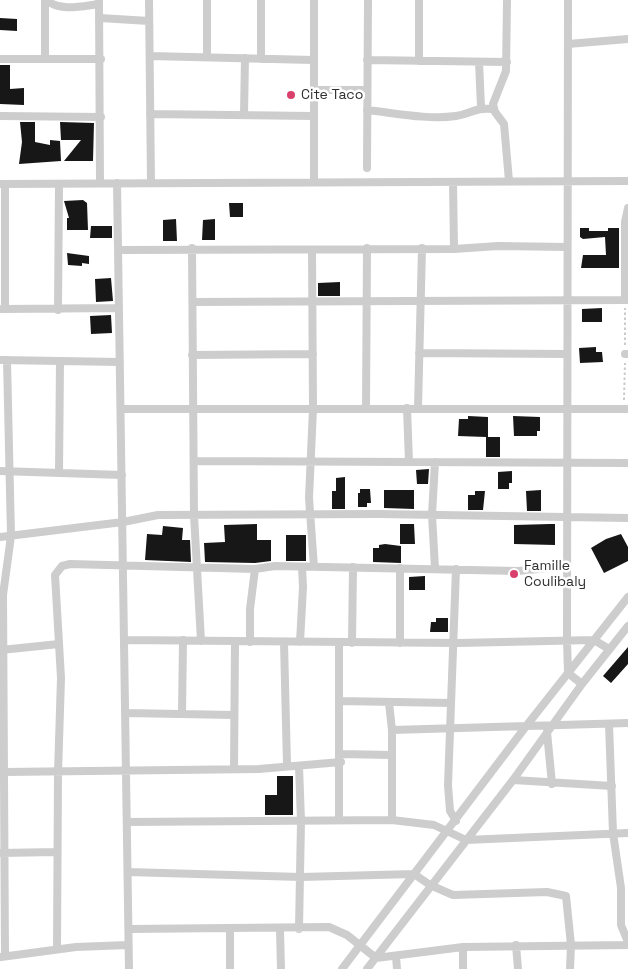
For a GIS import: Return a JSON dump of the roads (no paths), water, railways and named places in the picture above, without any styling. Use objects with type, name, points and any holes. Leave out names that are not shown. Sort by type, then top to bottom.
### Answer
[{"type":"street","points":[[45,0],[55,6],[67,7],[99,2],[101,59],[100,183]]},
{"type":"street","points":[[45,0],[45,59]]},
{"type":"street","points":[[149,0],[151,183]]},
{"type":"street","points":[[207,0],[207,57]]},
{"type":"street","points":[[261,0],[261,59]]},
{"type":"street","points":[[314,0],[314,182]]},
{"type":"street","points":[[368,0],[366,90],[368,168]]},
{"type":"street","points":[[419,0],[419,60]]},
{"type":"street","points":[[507,0],[507,62],[504,79],[494,98],[493,109],[504,124],[509,181]]},
{"type":"street","points":[[568,0],[568,673]]},
{"type":"street","points":[[100,18],[149,21]]},
{"type":"street","points":[[568,44],[628,39]]},
{"type":"street","points":[[150,56],[313,60]]},
{"type":"street","points":[[244,114],[245,58]]},
{"type":"street","points":[[0,59],[101,59]]},
{"type":"street","points":[[367,60],[507,62]]},
{"type":"street","points":[[479,62],[481,107]]},
{"type":"street","points":[[313,90],[366,90]]},
{"type":"street","points":[[367,110],[441,117],[457,116],[481,107],[493,109]]},
{"type":"street","points":[[150,114],[313,116]]},
{"type":"street","points":[[0,116],[101,117]]},
{"type":"street","points":[[119,308],[2,309],[2,184],[628,181]]},
{"type":"street","points":[[453,182],[454,249]]},
{"type":"street","points":[[117,183],[127,771],[128,945],[130,969]]},
{"type":"street","points":[[58,184],[58,310]]},
{"type":"street","points":[[193,302],[626,300],[625,222],[628,208]]},
{"type":"street","points":[[118,250],[192,248],[312,250],[367,248],[454,249],[498,246],[567,247]]},
{"type":"street","points":[[192,248],[194,515],[201,641]]},
{"type":"street","points":[[366,408],[367,248]]},
{"type":"street","points":[[418,408],[422,248]]},
{"type":"street","points":[[312,250],[313,409],[309,498],[312,514],[314,567]]},
{"type":"street","points":[[419,353],[567,354]]},
{"type":"street","points":[[192,355],[313,354]]},
{"type":"street","points":[[120,362],[3,360],[4,471],[11,536],[3,595],[2,956],[57,949],[128,945]]},
{"type":"street","points":[[59,473],[60,361]]},
{"type":"street","points":[[407,408],[409,462]]},
{"type":"street","points":[[121,409],[628,409]]},
{"type":"street","points":[[194,461],[628,463]]},
{"type":"street","points":[[435,462],[432,515],[436,568]]},
{"type":"street","points":[[4,471],[122,475]]},
{"type":"street","points":[[0,537],[122,522],[158,515],[312,514],[628,518]]},
{"type":"street","points":[[57,949],[58,773],[61,678],[57,571],[62,566],[70,564],[255,569],[275,566],[526,570],[567,566]]},
{"type":"street","points":[[300,642],[303,587],[302,567]]},
{"type":"street","points":[[352,642],[353,567]]},
{"type":"street","points":[[400,568],[400,643]]},
{"type":"street","points":[[250,642],[250,609],[255,569]]},
{"type":"street","points":[[456,569],[448,786],[450,811],[456,821]]},
{"type":"street","points":[[342,969],[527,725],[628,597]]},
{"type":"street","points":[[367,969],[513,780],[582,684],[628,626]]},
{"type":"street","points":[[124,640],[400,643],[594,640],[609,650]]},
{"type":"street","points":[[182,714],[183,640]]},
{"type":"street","points":[[234,769],[235,642]]},
{"type":"street","points":[[284,642],[287,765]]},
{"type":"street","points":[[339,642],[340,820]]},
{"type":"street","points":[[2,650],[59,644]]},
{"type":"street","points":[[568,673],[582,684]]},
{"type":"street","points":[[339,701],[451,703]]},
{"type":"street","points":[[389,703],[392,730],[392,820]]},
{"type":"street","points":[[126,713],[234,715]]},
{"type":"street","points":[[392,730],[527,725],[549,729],[628,723]]},
{"type":"street","points":[[129,929],[280,930],[329,927],[347,935],[358,946],[376,958],[396,957],[463,947],[628,943],[621,925],[621,888],[613,834],[609,724]]},
{"type":"street","points":[[549,729],[552,784]]},
{"type":"street","points":[[4,772],[58,773],[234,769],[287,765],[299,766],[341,758],[391,755]]},
{"type":"street","points":[[299,766],[301,820],[299,928]]},
{"type":"street","points":[[513,780],[552,784],[612,786]]},
{"type":"street","points":[[127,822],[392,820],[426,823],[466,840],[628,833]]},
{"type":"street","points":[[2,853],[57,852]]},
{"type":"street","points":[[128,872],[301,877],[414,874],[430,885],[453,895],[546,892],[566,896],[571,945],[570,969]]},
{"type":"street","points":[[230,929],[230,969]]},
{"type":"street","points":[[280,930],[281,969]]},
{"type":"street","points":[[516,945],[518,969]]},
{"type":"street","points":[[463,947],[463,969]]},
{"type":"street","points":[[396,957],[397,969]]},
{"type":"place","name":"Cite Taco","points":[[291,95]]},
{"type":"place","name":"Famille Coulibaly","points":[[514,574]]}]
